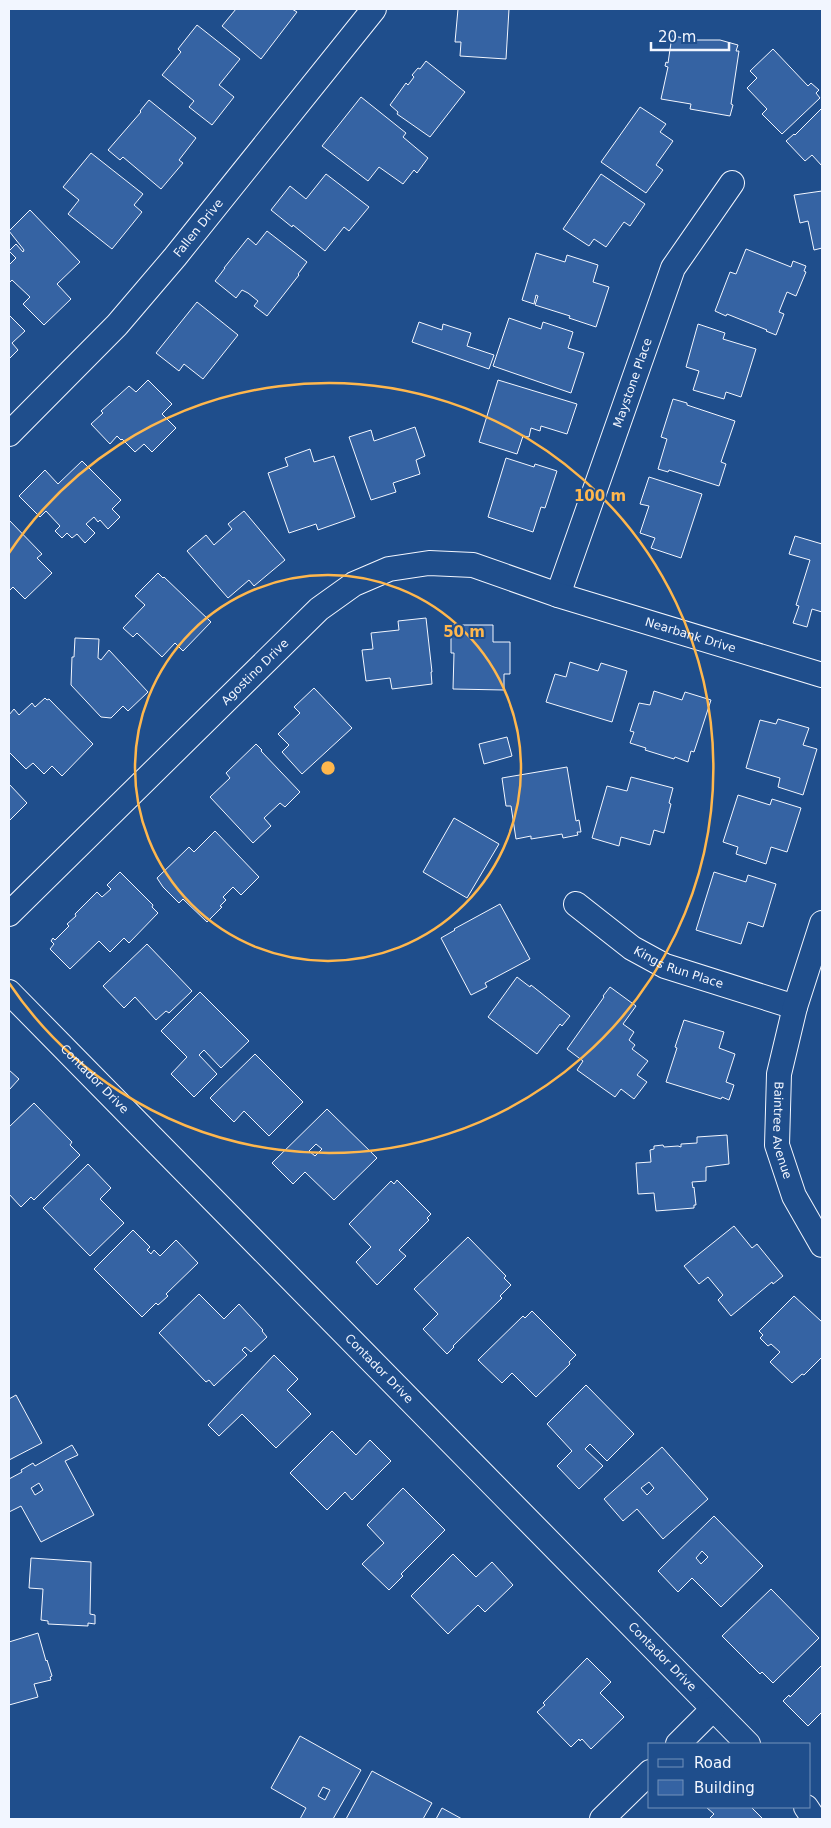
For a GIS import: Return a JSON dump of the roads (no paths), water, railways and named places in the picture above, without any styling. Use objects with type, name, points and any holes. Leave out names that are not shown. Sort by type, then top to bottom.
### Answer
[{"type":"street","name":"Fallen Drive","points":[[9,434],[117,325],[175,257],[374,9]]},
{"type":"street","name":"Maystone Place","points":[[558,595],[673,268],[732,183]]},
{"type":"street","name":"Agostino Drive","points":[[9,914],[319,609],[354,584],[389,569],[429,563],[473,565],[558,595]]},
{"type":"street","name":"Nearbank Drive","points":[[558,595],[822,675]]},
{"type":"street","name":"Kings Run Place","points":[[576,904],[632,948],[665,966],[795,1007]]},
{"type":"street","name":"Baintree Avenue","points":[[822,923],[795,1007],[779,1074],[776,1146],[794,1196],[822,1244]]},
{"type":"street","name":"Contador Drive","points":[[9,992],[747,1743]]},
{"type":"street","points":[[679,1743],[713,1709]]},
{"type":"street","points":[[602,1819],[648,1774]]},
{"type":"street","points":[[807,1808],[814,1819]]}]
